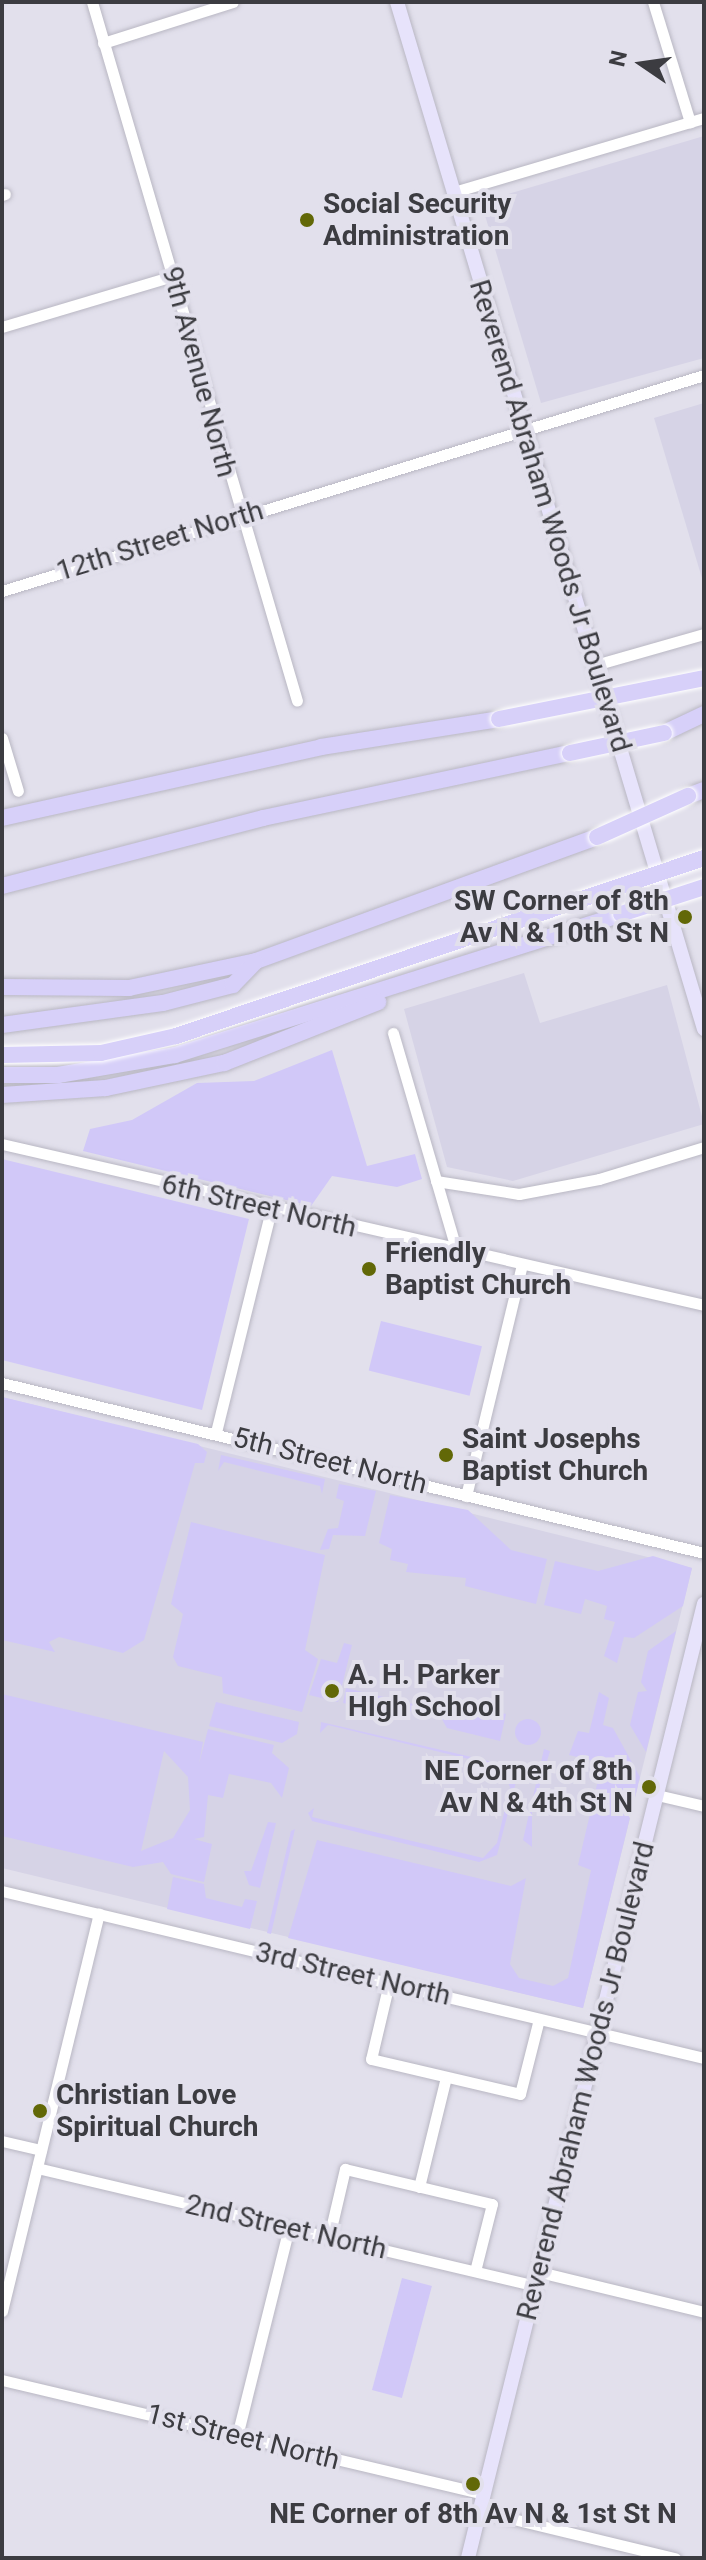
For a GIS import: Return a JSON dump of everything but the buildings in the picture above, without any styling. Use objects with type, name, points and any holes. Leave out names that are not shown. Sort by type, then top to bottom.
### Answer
[{"type":"highway","points":[[2,818],[321,747],[499,719],[704,678]]},
{"type":"highway","points":[[664,733],[704,714]]},
{"type":"highway","points":[[6,884],[263,818],[704,724]]},
{"type":"highway","points":[[2,987],[129,988],[256,961],[597,837],[704,790]]},
{"type":"highway","points":[[2,1055],[101,1053],[176,1036],[704,858]]},
{"type":"highway","points":[[2,1075],[58,1075],[175,1055],[477,962],[704,887]]},
{"type":"highway","points":[[2,1025],[163,1003],[233,985],[256,961]]},
{"type":"highway","points":[[2,1095],[41,1095],[224,1063],[477,962]]},
{"type":"main road","name":"Reverend Abraham Woods Jr Boulevard","points":[[397,2],[704,1029]]},
{"type":"main road","name":"Reverend Abraham Woods Jr Boulevard","points":[[468,2558],[704,1604]]},
{"type":"street","name":"9th Avenue North","points":[[92,2],[173,276],[238,517],[297,701]]},
{"type":"street","points":[[103,43],[233,2]]},
{"type":"street","points":[[653,2],[690,122]]},
{"type":"street","points":[[454,192],[704,118]]},
{"type":"street","points":[[2,327],[173,276]]},
{"type":"street","name":"12th Street North","points":[[2,591],[704,375]]},
{"type":"street","points":[[595,665],[704,634]]},
{"type":"street","points":[[2,738],[18,791]]},
{"type":"street","points":[[393,1033],[457,1252]]},
{"type":"street","name":"6th Street North","points":[[2,1144],[271,1210],[704,1305]]},
{"type":"street","points":[[436,1181],[519,1194],[704,1147]]},
{"type":"street","points":[[216,1432],[271,1210]]},
{"type":"street","points":[[466,1496],[522,1265]]},
{"type":"street","name":"5th Street North","points":[[2,1383],[216,1432],[704,1553]]},
{"type":"street","points":[[657,1795],[704,1806]]},
{"type":"street","name":"3rd Street North","points":[[2,1891],[704,2058]]},
{"type":"street","points":[[2,2311],[99,1914]]},
{"type":"street","points":[[389,1983],[371,2059],[520,2094],[539,2019]]},
{"type":"street","points":[[419,2187],[446,2077]]},
{"type":"street","points":[[2,2141],[41,2150]]},
{"type":"street","name":"2nd Street North","points":[[37,2168],[475,2271],[537,2279],[704,2312]]},
{"type":"street","points":[[329,2237],[345,2169],[492,2204],[475,2271]]},
{"type":"street","points":[[237,2436],[289,2227]]},
{"type":"street","name":"1st Street North","points":[[2,2380],[484,2494]]},
{"type":"street","points":[[480,2511],[675,2558]]},
{"type":"shaded area","points":[[704,136],[704,358],[541,403],[481,202]]},
{"type":"shaded area","points":[[704,403],[704,585],[654,418]]},
{"type":"shaded area","points":[[524,973],[540,1023],[667,985],[704,1124],[513,1181],[447,1167],[404,1009]]},
{"type":"shaded area","points":[[332,1050],[367,1166],[415,1154],[422,1179],[397,1187],[332,1176],[311,1206],[83,1151],[90,1129],[132,1120],[197,1083],[254,1081]]},
{"type":"shaded area","points":[[2,1159],[249,1219],[202,1410],[2,1360]]},
{"type":"shaded area","points":[[381,1321],[482,1346],[470,1396],[369,1370]]},
{"type":"shaded area","name":"A. H. Parker HIgh School","points":[[2,1397],[692,1568],[583,2008],[2,1868]]},
{"type":"shaded area","points":[[2,1397],[198,1444],[207,1452],[204,1463],[195,1463],[144,1640],[123,1653],[59,1637],[49,1642],[55,1652],[2,1640]]},
{"type":"shaded area","points":[[221,1455],[325,1479],[322,1494],[320,1486],[224,1462],[218,1471]]},
{"type":"shaded area","points":[[339,1484],[376,1491],[365,1536],[333,1535],[329,1549],[320,1550],[328,1529],[338,1528],[344,1501],[336,1498]]},
{"type":"shaded area","points":[[390,1495],[468,1510],[511,1550],[547,1559],[536,1604],[465,1586],[466,1578],[406,1572],[408,1564],[390,1560],[392,1549],[379,1543]]},
{"type":"shaded area","points":[[191,1522],[325,1555],[305,1650],[318,1659],[302,1712],[223,1693],[222,1677],[178,1666],[173,1657],[183,1614],[171,1604]]},
{"type":"shaded area","points":[[653,1556],[692,1568],[683,1606],[634,1638],[624,1637],[617,1663],[604,1656],[615,1622],[604,1619],[607,1606],[585,1599],[581,1614],[544,1605],[555,1561],[598,1571]]},
{"type":"shaded area","points":[[676,1631],[646,1752],[630,1725],[638,1692],[647,1691],[641,1682],[648,1651]]},
{"type":"shaded area","points":[[344,1643],[352,1645],[338,1702],[309,1695],[321,1659],[337,1663]]},
{"type":"shaded area","points":[[346,1688],[413,1704],[411,1711],[403,1717],[343,1703]]},
{"type":"shaded area","points":[[599,1692],[609,1698],[603,1725],[613,1728],[640,1777],[583,2008],[288,1938],[317,1840],[511,1886],[526,1878],[510,1964],[519,1978],[553,1986],[568,1978],[591,1870],[578,1865],[602,1763],[569,1755],[578,1731],[589,1733]]},
{"type":"shaded area","points":[[2,1694],[203,1742],[199,1764],[208,1729],[274,1745],[272,1753],[289,1768],[282,1798],[271,1783],[229,1774],[223,1798],[208,1795],[204,1837],[194,1839],[212,1844],[204,1882],[171,1874],[163,1862],[133,1867],[2,1836]],"holes":[[[164,1751],[188,1777],[190,1810],[173,1838],[141,1851]]]},
{"type":"shaded area","points":[[438,1698],[506,1714],[500,1741],[447,1728],[436,1709]]},
{"type":"shaded area","points":[[216,1702],[299,1722],[297,1734],[282,1743],[209,1726]]},
{"type":"shaded area","points":[[528,1719],[537,1723],[541,1732],[537,1741],[528,1745],[519,1741],[515,1732],[519,1723]]},
{"type":"shaded area","points":[[321,1722],[506,1765],[516,1782],[497,1855],[479,1862],[312,1821],[308,1813],[314,1808],[312,1817],[483,1858],[497,1843],[510,1787],[502,1767],[328,1725],[320,1733]]},
{"type":"shaded area","points":[[544,1749],[550,1751],[532,1812],[532,1847],[523,1840]]},
{"type":"shaded area","points":[[268,1822],[276,1823],[260,1888],[249,1885],[244,1871],[251,1871]]},
{"type":"shaded area","points":[[295,1829],[271,1934],[267,1933],[291,1831]]},
{"type":"shaded area","points":[[173,1877],[204,1884],[206,1898],[242,1907],[245,1899],[257,1901],[250,1929],[167,1909]]},
{"type":"shaded area","points":[[402,2278],[432,2286],[402,2398],[372,2390]]},
{"type":"place","name":"Social Security Administration","points":[[307,220]]},
{"type":"place","name":"SW Corner of 8th Av N & 10th St N","points":[[685,917]]},
{"type":"place","name":"Friendly Baptist Church","points":[[369,1269]]},
{"type":"place","name":"Saint Josephs Baptist Church","points":[[446,1455]]},
{"type":"place","name":"A. H. Parker HIgh School","points":[[332,1691]]},
{"type":"place","name":"NE Corner of 8th Av N & 4th St N","points":[[649,1787]]},
{"type":"place","name":"Christian Love Spiritual Church","points":[[40,2111]]},
{"type":"place","name":"NE Corner of 8th Av N & 1st St N","points":[[473,2484]]}]
